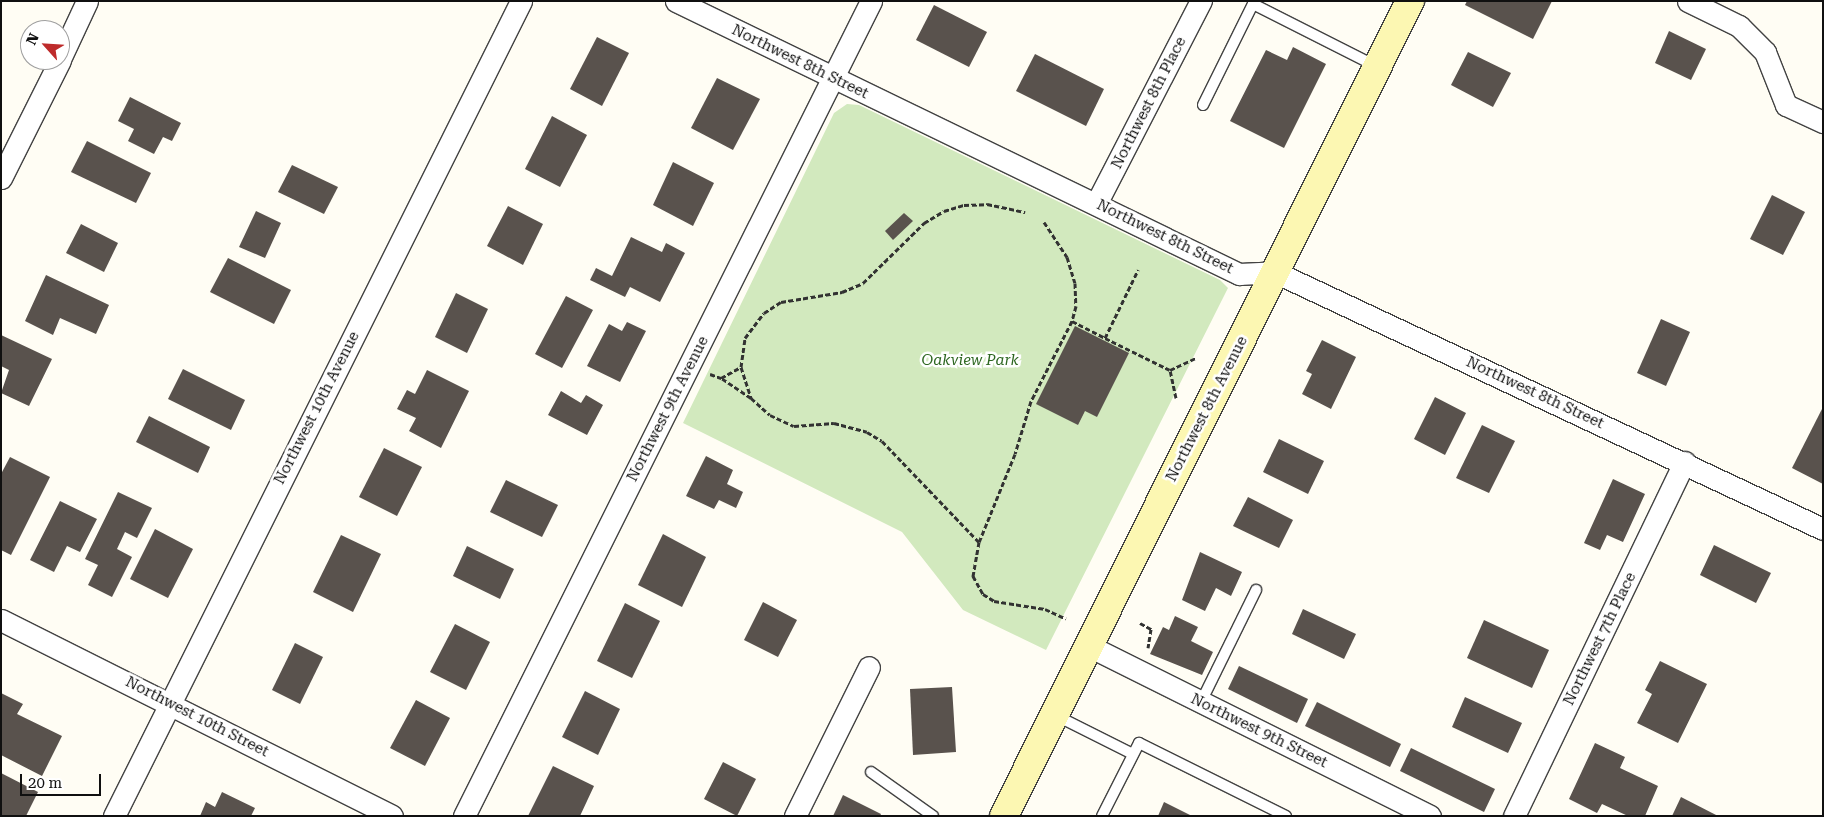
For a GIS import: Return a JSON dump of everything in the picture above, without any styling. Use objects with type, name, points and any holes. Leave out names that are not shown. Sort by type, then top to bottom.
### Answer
[{"type":"street","points":[[70,38],[87,1]]},
{"type":"street","name":"Northwest 10th Avenue","points":[[114,816],[521,1]]},
{"type":"street","name":"Northwest 8th Street","points":[[676,1],[832,79],[1239,274],[1276,272],[1684,462],[1823,529]]},
{"type":"street","name":"Northwest 9th Avenue","points":[[464,816],[871,1]]},
{"type":"street","name":"Northwest 8th Place","points":[[1096,204],[1201,1]]},
{"type":"street","name":"Northwest 8th Avenue","points":[[1004,816],[1410,1]]},
{"type":"street","points":[[1688,1],[1739,26],[1766,52],[1786,105],[1823,122]]},
{"type":"street","points":[[1,178],[55,70]]},
{"type":"street","name":"Northwest 7th Place","points":[[1514,816],[1684,462]]},
{"type":"street","name":"Northwest 10th Street","points":[[1,620],[170,702],[392,816]]},
{"type":"street","name":"Northwest 9th Street","points":[[1088,646],[1430,816]]},
{"type":"street","points":[[795,816],[870,667]]},
{"type":"lane","points":[[1203,105],[1253,4],[1377,67]]},
{"type":"lane","points":[[1201,702],[1256,590]]},
{"type":"lane","points":[[1054,714],[1133,754]]},
{"type":"lane","points":[[1102,816],[1138,742],[1286,816]]},
{"type":"lane","points":[[871,772],[933,816]]},
{"type":"path","points":[[751,398],[741,367],[745,338],[764,313],[781,302],[842,292],[862,283],[924,224],[944,211],[964,205],[987,204],[1025,212]]},
{"type":"path","points":[[1044,222],[1060,244],[1072,270],[1077,295],[1072,321],[1031,401],[1015,454],[979,542],[973,576],[983,594],[1004,605],[1045,608],[1066,619]]},
{"type":"path","points":[[1105,338],[1138,270]]},
{"type":"path","points":[[1072,321],[1170,370]]},
{"type":"path","points":[[1170,370],[1196,358]]},
{"type":"path","points":[[741,367],[721,378],[751,398],[770,415],[794,426],[834,423],[868,432],[882,441],[979,542]]},
{"type":"path","points":[[1170,370],[1176,398]]},
{"type":"green space","name":"Oakview Park","points":[[847,104],[859,105],[1220,280],[1228,288],[1046,650],[963,610],[902,532],[683,423],[834,113]]},
{"type":"building","points":[[1467,1],[1552,1],[1533,39],[1465,5]]},
{"type":"building","points":[[934,5],[987,32],[969,67],[916,40]]},
{"type":"building","points":[[1669,31],[1706,49],[1691,80],[1655,63]]},
{"type":"building","points":[[597,37],[629,53],[602,106],[570,89]]},
{"type":"building","points":[[1293,47],[1326,64],[1284,148],[1230,121],[1266,50],[1287,60]]},
{"type":"building","points":[[1468,52],[1511,73],[1493,107],[1451,85]]},
{"type":"building","points":[[1035,54],[1104,89],[1086,126],[1016,91]]},
{"type":"building","points":[[717,78],[760,99],[733,150],[691,128]]},
{"type":"building","points":[[130,97],[181,123],[172,141],[163,137],[154,154],[128,141],[134,129],[118,121]]},
{"type":"building","points":[[552,116],[587,135],[560,187],[525,169]]},
{"type":"building","points":[[87,141],[151,173],[136,203],[71,172]]},
{"type":"building","points":[[673,162],[714,183],[693,226],[653,205]]},
{"type":"building","points":[[292,165],[338,187],[324,214],[278,192]]},
{"type":"building","points":[[1772,195],[1805,212],[1783,255],[1750,239]]},
{"type":"building","points":[[508,206],[543,224],[523,265],[487,246]]},
{"type":"building","points":[[256,211],[281,223],[265,258],[239,247]]},
{"type":"building","points":[[904,213],[913,221],[893,240],[885,231]]},
{"type":"building","points":[[81,224],[118,243],[104,272],[66,253]]},
{"type":"building","points":[[631,237],[662,252],[666,243],[685,253],[660,302],[630,287],[625,297],[590,280],[596,268],[612,276]]},
{"type":"building","points":[[228,258],[291,290],[274,324],[210,292]]},
{"type":"building","points":[[46,275],[109,305],[96,334],[60,318],[53,335],[25,321]]},
{"type":"building","points":[[456,293],[488,309],[467,353],[435,337]]},
{"type":"building","points":[[566,296],[593,310],[562,368],[535,354]]},
{"type":"building","points":[[1661,319],[1690,332],[1666,386],[1637,373]]},
{"type":"building","points":[[627,322],[646,331],[620,382],[587,366],[609,324],[622,331]]},
{"type":"building","points":[[1075,326],[1129,353],[1097,417],[1085,411],[1078,425],[1036,404]]},
{"type":"building","points":[[1,335],[52,359],[29,406],[1,393],[9,370],[1,366]]},
{"type":"building","points":[[1322,340],[1356,357],[1331,409],[1302,394],[1312,374],[1306,371]]},
{"type":"building","points":[[183,369],[245,400],[231,430],[168,399]]},
{"type":"building","points":[[427,370],[469,391],[441,448],[409,431],[416,418],[397,409],[407,390],[415,394]]},
{"type":"building","points":[[561,391],[581,403],[586,395],[603,405],[587,435],[548,415]]},
{"type":"building","points":[[1435,397],[1466,413],[1445,455],[1414,439]]},
{"type":"building","points":[[1823,407],[1823,484],[1792,468]]},
{"type":"building","points":[[149,416],[210,447],[198,473],[136,442]]},
{"type":"building","points":[[1482,425],[1515,441],[1489,493],[1456,478]]},
{"type":"building","points":[[1279,439],[1324,461],[1308,494],[1263,472]]},
{"type":"building","points":[[384,448],[422,467],[397,516],[359,497]]},
{"type":"building","points":[[706,456],[733,470],[727,484],[743,492],[736,508],[719,500],[714,509],[686,496]]},
{"type":"building","points":[[10,457],[50,477],[11,555],[1,550],[1,474]]},
{"type":"building","points":[[1613,479],[1645,494],[1623,542],[1607,535],[1600,550],[1584,543]]},
{"type":"building","points":[[506,480],[558,505],[542,537],[490,512]]},
{"type":"building","points":[[118,492],[152,508],[137,538],[125,532],[117,549],[132,557],[112,597],[88,585],[98,565],[85,559]]},
{"type":"building","points":[[1248,497],[1293,520],[1279,548],[1233,526]]},
{"type":"building","points":[[60,501],[97,519],[80,552],[67,546],[54,572],[30,560]]},
{"type":"building","points":[[155,529],[193,549],[168,598],[130,579]]},
{"type":"building","points":[[663,534],[706,557],[682,607],[638,585]]},
{"type":"building","points":[[341,535],[381,554],[353,612],[313,592]]},
{"type":"building","points":[[1714,545],[1771,573],[1756,603],[1700,575]]},
{"type":"building","points":[[467,546],[514,569],[500,599],[453,576]]},
{"type":"building","points":[[1200,552],[1242,572],[1231,596],[1216,588],[1205,611],[1182,600]]},
{"type":"building","points":[[763,602],[797,620],[778,657],[744,640]]},
{"type":"building","points":[[625,603],[660,621],[632,678],[597,661]]},
{"type":"building","points":[[1303,609],[1356,634],[1344,659],[1292,634]]},
{"type":"building","points":[[1175,616],[1198,627],[1191,641],[1213,652],[1202,675],[1150,654],[1163,627],[1169,630]]},
{"type":"building","points":[[1484,620],[1549,650],[1532,688],[1467,658]]},
{"type":"building","points":[[455,624],[490,642],[466,690],[430,672]]},
{"type":"building","points":[[295,643],[323,657],[300,704],[272,690]]},
{"type":"building","points":[[1660,661],[1707,684],[1678,743],[1637,723],[1652,694],[1645,690]]},
{"type":"building","points":[[1239,666],[1308,699],[1297,723],[1228,689]]},
{"type":"building","points":[[952,687],[956,752],[913,755],[910,689]]},
{"type":"building","points":[[585,691],[620,709],[598,755],[562,737]]},
{"type":"building","points":[[1,693],[23,704],[17,714],[62,736],[42,776],[1,755]]},
{"type":"building","points":[[1465,697],[1522,723],[1508,753],[1452,727]]},
{"type":"building","points":[[416,700],[450,718],[425,766],[390,748]]},
{"type":"building","points":[[1317,702],[1401,744],[1390,767],[1305,726]]},
{"type":"building","points":[[1595,743],[1625,757],[1620,768],[1658,786],[1645,816],[1628,816],[1602,804],[1597,813],[1569,799]]},
{"type":"building","points":[[1411,748],[1495,789],[1484,812],[1400,771]]},
{"type":"building","points":[[723,762],[756,779],[737,816],[704,799]]},
{"type":"building","points":[[553,766],[594,786],[580,816],[528,816]]},
{"type":"building","points":[[1,773],[38,792],[26,816],[1,816]]},
{"type":"building","points":[[222,792],[255,808],[251,816],[200,816],[206,802],[215,807]]},
{"type":"building","points":[[843,795],[881,814],[880,816],[833,816]]},
{"type":"building","points":[[1681,797],[1718,816],[1672,816]]},
{"type":"building","points":[[1164,802],[1192,816],[1158,816]]}]
